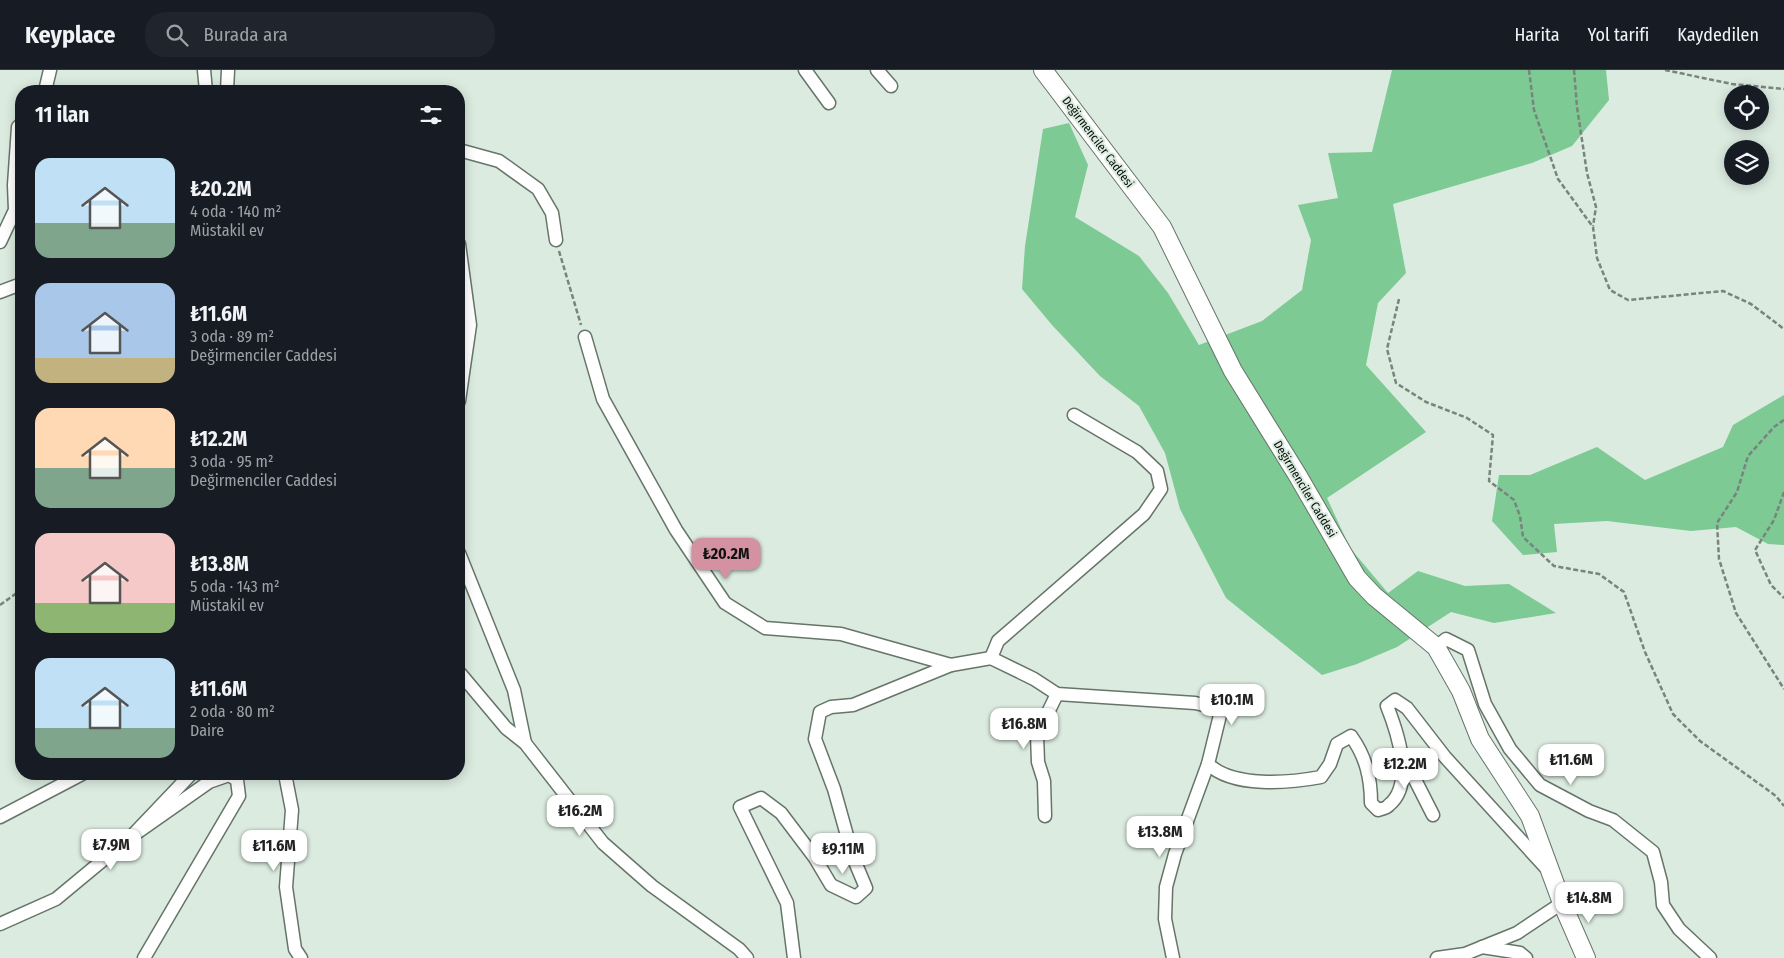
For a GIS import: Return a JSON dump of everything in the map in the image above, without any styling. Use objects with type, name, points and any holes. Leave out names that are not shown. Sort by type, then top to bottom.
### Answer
[{"type":"main road","name":"Değirmenciler Caddesi","points":[[1044,70],[1162,227],[1233,371],[1298,476],[1357,578],[1374,596],[1436,648],[1460,691],[1480,739],[1530,816],[1562,903],[1586,958]]},
{"type":"street","points":[[46,85],[50,70]]},
{"type":"street","points":[[204,70],[205,85]]},
{"type":"street","points":[[227,85],[228,70]]},
{"type":"street","points":[[804,70],[829,103]]},
{"type":"street","points":[[877,70],[891,86]]},
{"type":"street","points":[[465,152],[499,161],[538,189],[552,212],[556,240]]},
{"type":"street","points":[[0,242],[15,210],[15,170]]},
{"type":"street","points":[[0,292],[15,286]]},
{"type":"street","points":[[465,288],[470,325],[465,360]]},
{"type":"street","points":[[585,337],[603,399],[676,530],[725,603],[765,628],[840,634],[951,665]]},
{"type":"street","points":[[991,658],[998,641],[1144,514],[1161,489],[1157,471],[1137,452],[1074,415]]},
{"type":"street","points":[[465,568],[514,690],[525,743]]},
{"type":"street","points":[[1436,648],[1446,639],[1468,650],[1489,711],[1510,749],[1540,785],[1589,811],[1613,820],[1653,852],[1661,882],[1663,905],[1679,929],[1710,958]]},
{"type":"street","points":[[794,958],[788,903],[740,807],[761,798],[766,801],[781,813],[815,858],[831,885],[856,896],[866,888],[853,857],[834,789],[815,739],[820,712],[831,707],[853,705],[951,665],[991,658],[1034,679],[1058,694],[1195,702],[1217,708],[1220,715],[1208,764],[1175,854],[1166,887],[1165,919],[1173,958]]},
{"type":"street","points":[[465,679],[506,728],[525,743],[603,844],[652,886],[739,949],[747,958]]},
{"type":"street","points":[[1045,816],[1044,781],[1038,762],[1037,735],[1058,694]]},
{"type":"street","points":[[1433,814],[1401,753],[1387,706],[1395,700],[1407,708],[1445,757],[1552,874]]},
{"type":"street","points":[[1208,764],[1216,771],[1249,781],[1300,781],[1321,777],[1330,764],[1337,744],[1352,736],[1369,773],[1371,803],[1378,810],[1389,806],[1396,796],[1402,780],[1401,753]]},
{"type":"street","points":[[0,817],[71,780]]},
{"type":"street","points":[[132,836],[185,780]]},
{"type":"street","points":[[0,924],[56,899],[132,836],[193,796],[209,782],[215,780]]},
{"type":"street","points":[[144,958],[239,796],[237,780]]},
{"type":"street","points":[[286,780],[292,810],[286,888],[295,949],[301,958]]},
{"type":"street","points":[[1437,958],[1466,954],[1517,933],[1562,903]]},
{"type":"street","points":[[1482,947],[1520,953],[1526,958]]},
{"type":"path","points":[[1529,70],[1534,110],[1558,179],[1593,227]]},
{"type":"path","points":[[1574,70],[1577,107],[1586,164],[1596,207],[1593,227],[1598,258],[1610,290],[1628,300],[1723,291],[1751,304],[1784,329]]},
{"type":"path","points":[[1665,70],[1732,84],[1784,89]]},
{"type":"path","points":[[556,240],[585,337]]},
{"type":"path","points":[[1399,299],[1387,349],[1396,383],[1426,402],[1467,418],[1493,435],[1489,482],[1514,500],[1520,516],[1523,537],[1554,566],[1599,574],[1624,592],[1645,652],[1673,714],[1700,741],[1776,796],[1784,806]]},
{"type":"path","points":[[1784,420],[1774,427],[1748,456],[1737,492],[1717,524],[1719,559],[1736,613],[1784,689]]},
{"type":"path","points":[[1784,492],[1774,520],[1755,550],[1771,585],[1784,598]]},
{"type":"path","points":[[0,605],[15,594]]},
{"type":"green space","points":[[1392,70],[1606,70],[1609,100],[1572,146],[1532,163],[1393,204],[1406,273],[1378,303],[1366,365],[1426,432],[1327,498],[1350,548],[1388,593],[1418,571],[1465,586],[1509,584],[1556,613],[1494,623],[1451,612],[1397,647],[1357,664],[1322,675],[1226,598],[1180,509],[1165,453],[1139,406],[1100,376],[1052,325],[1022,289],[1025,246],[1043,129],[1069,123],[1088,165],[1075,217],[1139,256],[1168,293],[1199,345],[1262,321],[1302,290],[1311,240],[1298,205],[1338,198],[1328,153],[1372,152]]},
{"type":"green space","points":[[1784,395],[1784,545],[1768,544],[1736,527],[1691,531],[1607,521],[1554,524],[1557,552],[1523,555],[1492,521],[1499,475],[1530,475],[1597,447],[1645,480],[1723,447],[1733,425]]}]
